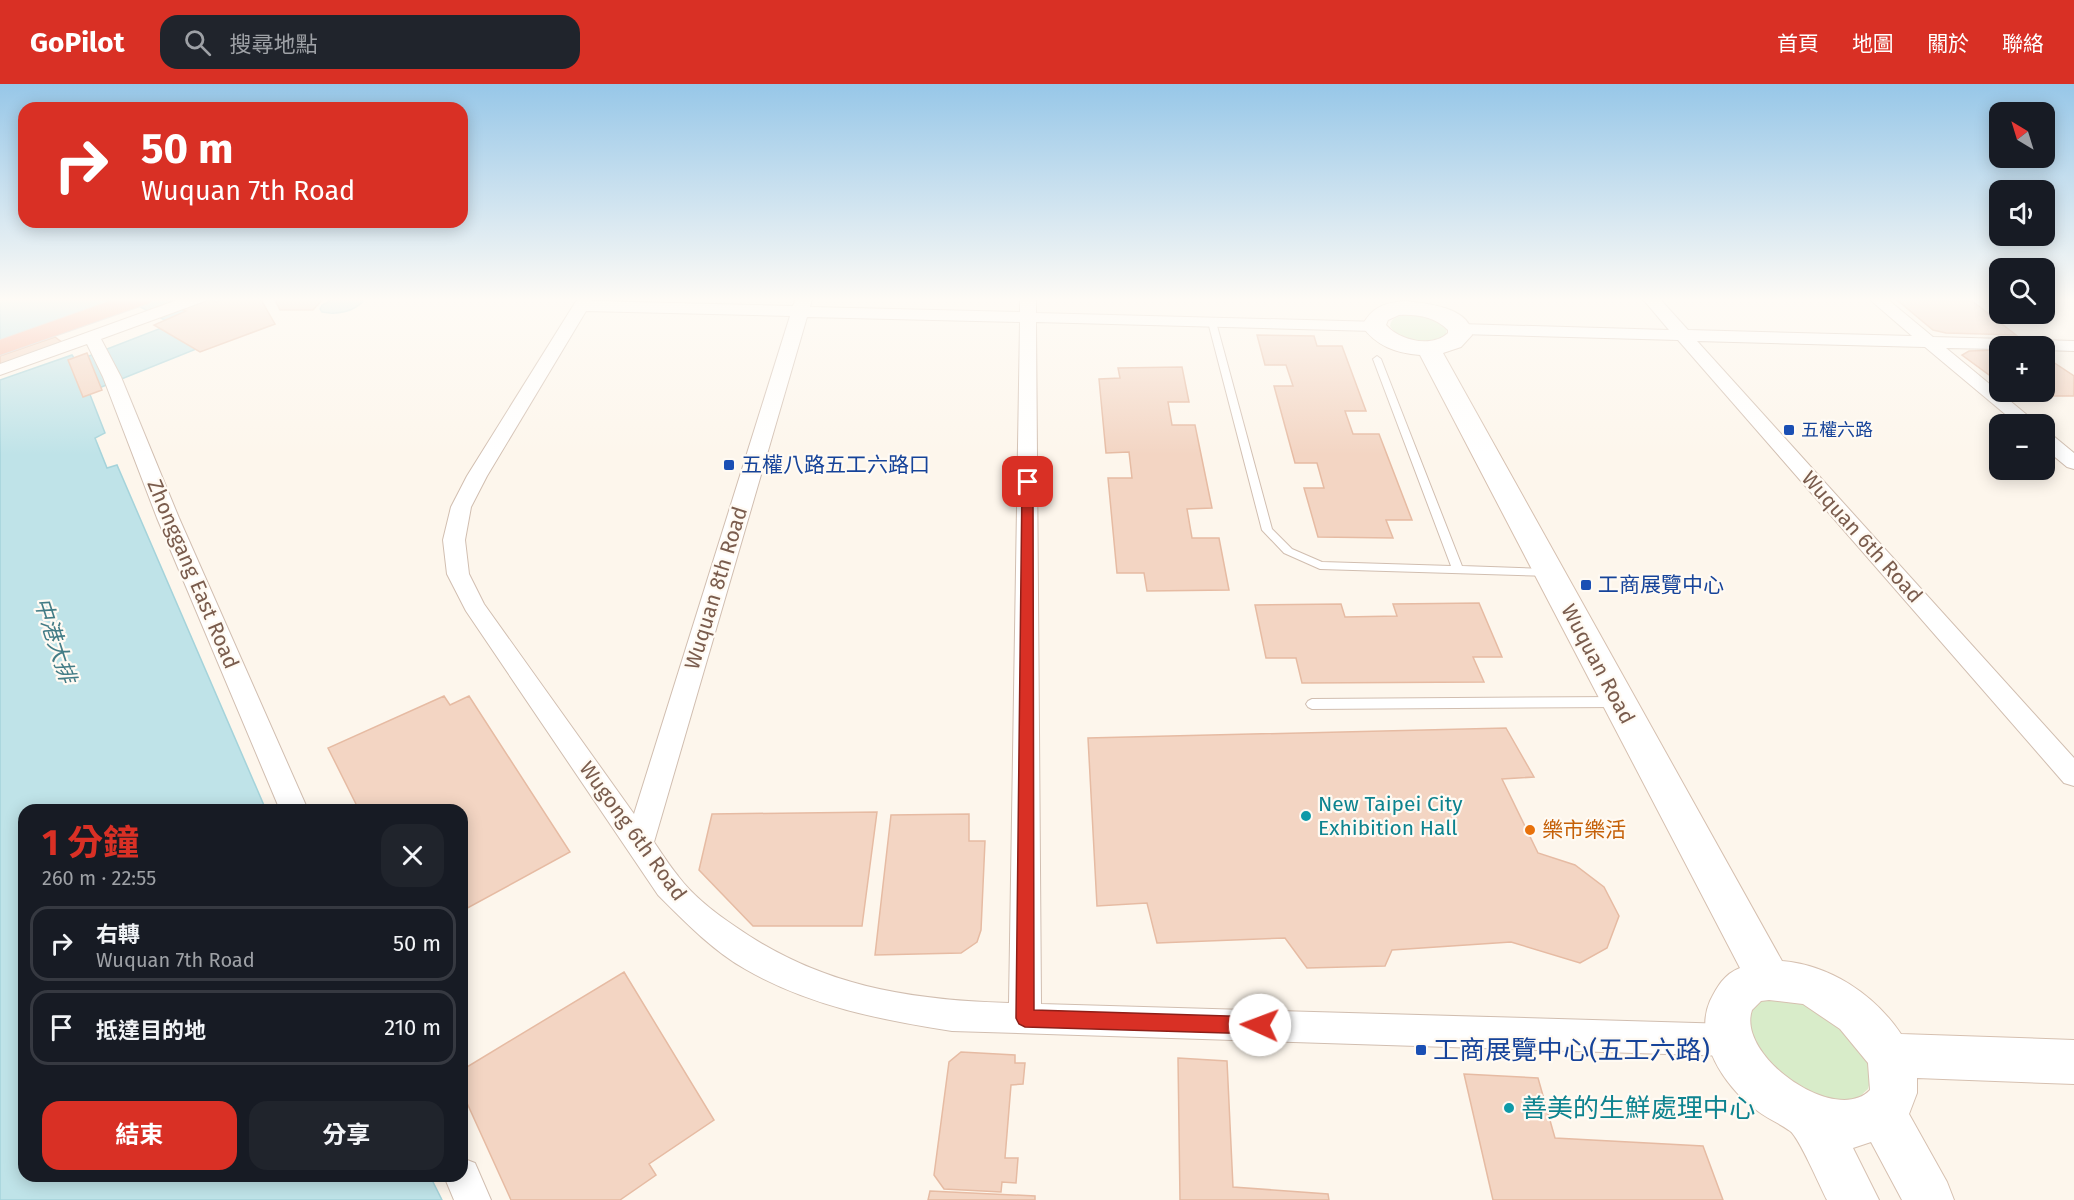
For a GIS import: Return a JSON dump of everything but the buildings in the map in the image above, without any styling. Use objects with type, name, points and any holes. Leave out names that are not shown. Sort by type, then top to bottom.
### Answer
[{"type":"street","points":[[0,370],[57,350]]},
{"type":"street","name":"Zhonggang East Road","points":[[98,350],[112,377],[168,518],[291,804]]},
{"type":"street","name":"Wugong 6th Road","points":[[554,350],[477,476],[461,507],[454,540],[458,574],[474,606],[668,886],[707,924],[756,958],[815,986],[881,1005],[952,1016],[1730,1040]]},
{"type":"street","name":"Wuquan 8th Road","points":[[639,844],[788,350]]},
{"type":"street","points":[[1025,1018],[1028,350]]},
{"type":"street","name":"Wuquan Road","points":[[1429,350],[1769,980]]},
{"type":"street","name":"Wuquan 6th Road","points":[[1696,350],[2074,776]]},
{"type":"street","points":[[1939,350],[2016,414]]},
{"type":"street","points":[[2055,447],[2074,463]]},
{"type":"street","points":[[1769,980],[1787,980],[1812,987],[1834,998],[1875,1034],[1888,1055],[1896,1077],[1893,1098],[1882,1113],[1852,1124],[1809,1116],[1770,1092],[1751,1075],[1737,1057],[1730,1040],[1726,1014],[1734,999],[1748,985],[1769,980]]},
{"type":"street","points":[[1888,1055],[2074,1062]]},
{"type":"street","points":[[1882,1113],[1929,1200]]},
{"type":"street","points":[[1809,1116],[1854,1200]]},
{"type":"street","points":[[465,1182],[473,1200]]},
{"type":"lane","points":[[1219,350],[1267,530],[1288,551],[1320,565],[1549,573]]},
{"type":"lane","points":[[1377,359],[1458,570]]},
{"type":"lane","points":[[1312,704],[1619,702]]},
{"type":"green space","points":[[1784,995],[1824,1008],[1868,1057],[1872,1074],[1868,1089],[1857,1099],[1819,1102],[1760,1065],[1744,1014],[1752,1003]]},
{"type":"water","name":"中港大排","points":[[104,350],[193,350],[89,392],[105,433],[95,438],[107,468],[117,465],[263,804],[18,804],[18,1182],[433,1182],[442,1200],[0,1200],[0,380],[72,355],[76,361]]},
{"type":"place","name":"五權六路","points":[[1789,430]]},
{"type":"place","name":"五權八路五工六路口","points":[[729,465]]},
{"type":"place","name":"工商展覽中心","points":[[1586,585]]},
{"type":"place","name":"New Taipei City Exhibition Hall","points":[[1306,816]]},
{"type":"place","name":"樂市樂活","points":[[1530,830]]},
{"type":"place","name":"工商展覽中心(五工六路)","points":[[1421,1050]]},
{"type":"place","name":"善美的生鮮處理中心","points":[[1509,1108]]},
{"type":"route","points":[[1028,482],[1025,1018],[1260,1025]]}]
